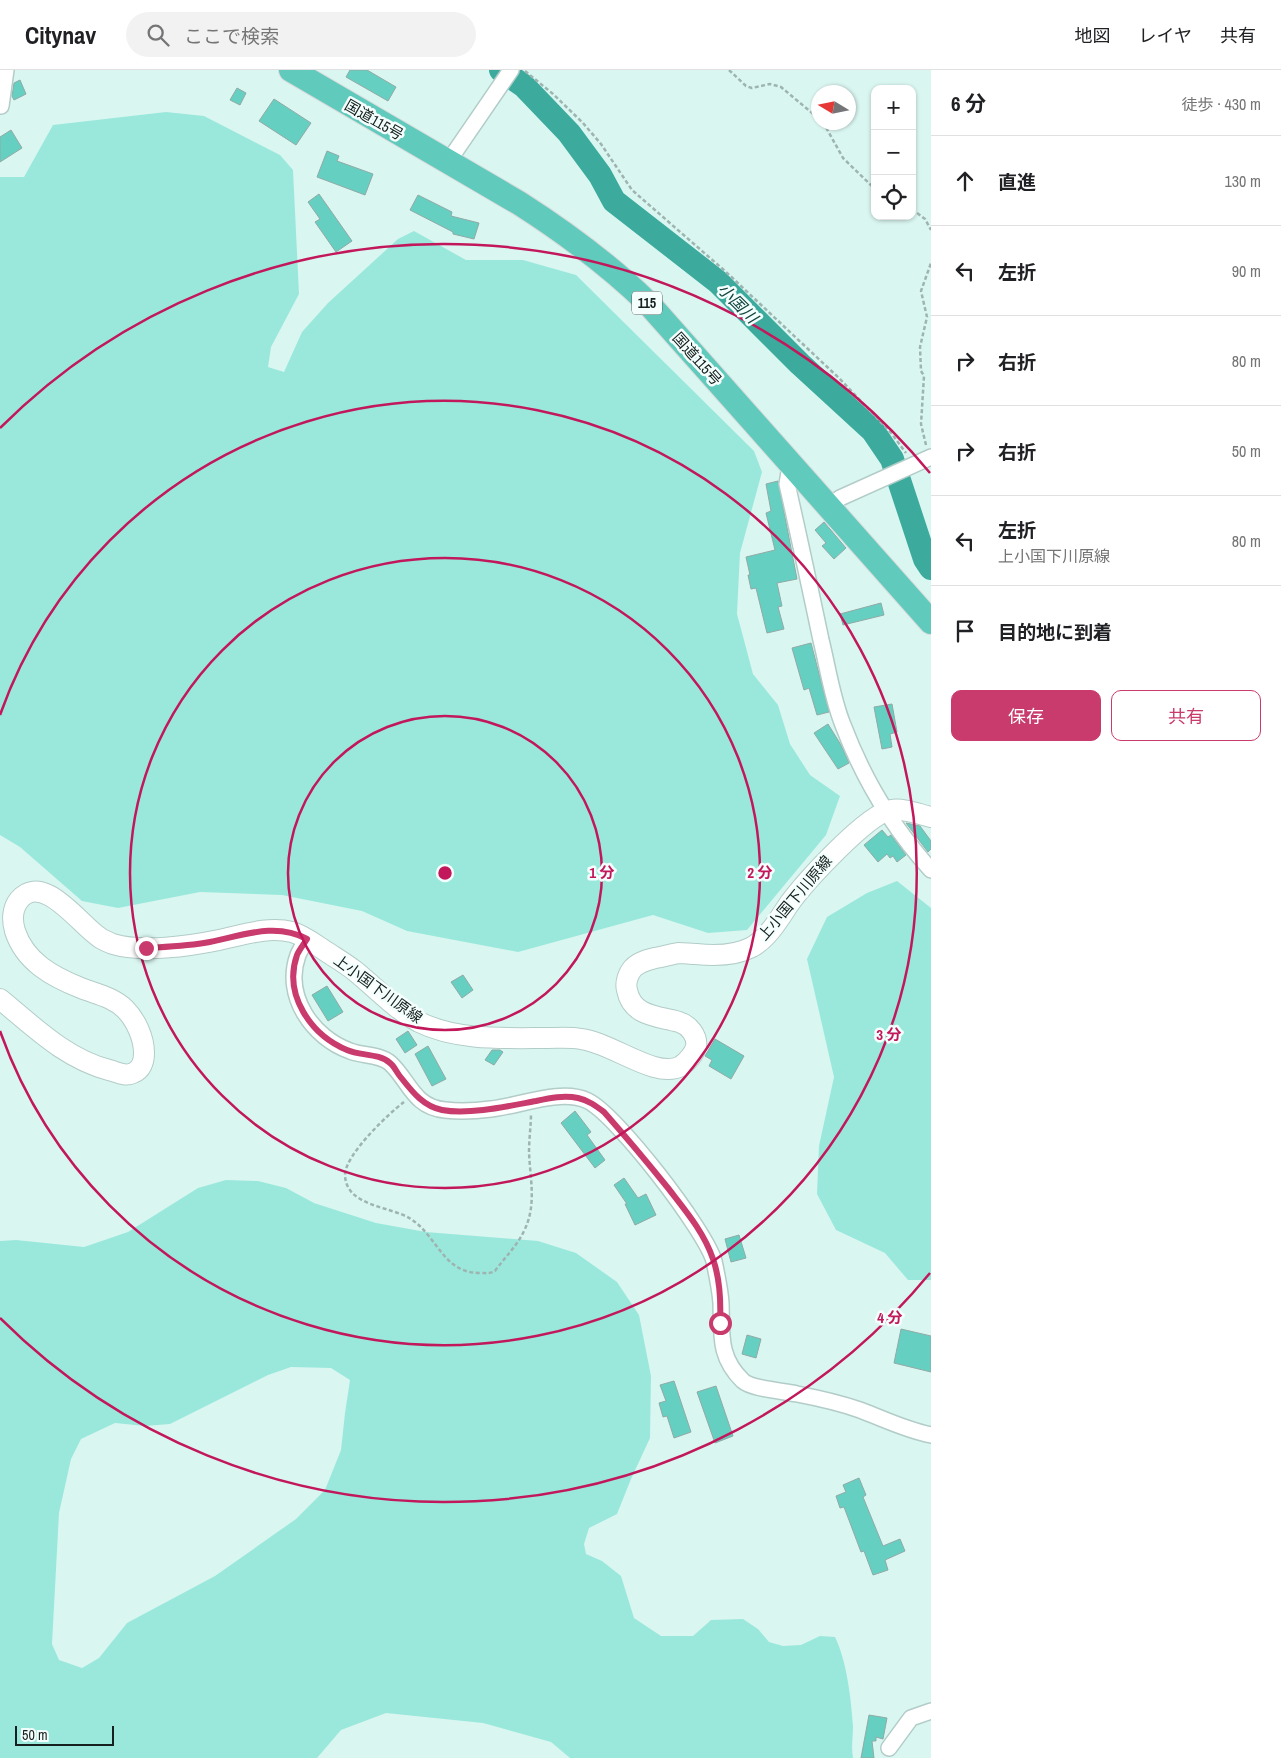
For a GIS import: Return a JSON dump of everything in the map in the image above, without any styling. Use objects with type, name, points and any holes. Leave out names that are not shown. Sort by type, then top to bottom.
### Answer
[{"type":"highway","name":"国道115号","points":[[291,70],[548,222],[620,276],[648,303],[931,622]]},
{"type":"main road","points":[[885,811],[903,811],[931,817]]},
{"type":"main road","name":"上小国下川原線","points":[[0,1000],[62,1050],[97,1067],[126,1075],[135,1073],[143,1064],[144,1049],[138,1028],[125,1009],[106,996],[78,986],[42,968],[25,953],[12,920],[18,901],[26,894],[34,892],[45,893],[59,901],[99,938],[115,945],[146,948],[203,943],[276,929],[297,934],[307,939],[354,970],[397,1007],[416,1020],[436,1029],[450,1033],[485,1037],[582,1039],[606,1045],[648,1066],[664,1070],[675,1068],[690,1058],[696,1047],[696,1037],[681,1022],[668,1021],[644,1013],[632,1003],[627,991],[627,977],[635,965],[646,960],[681,952],[714,955],[737,953],[754,946],[772,929],[792,899],[814,872],[885,811]]},
{"type":"street","points":[[1,106],[6,70]]},
{"type":"street","points":[[448,162],[511,70]]},
{"type":"street","points":[[828,506],[840,498],[931,458]]},
{"type":"street","points":[[793,466],[788,472],[787,484],[837,706],[851,743],[885,811],[931,870]]},
{"type":"street","points":[[307,939],[297,956],[294,976],[295,992],[307,1020],[327,1041],[347,1050],[384,1059],[390,1063],[415,1095],[424,1102],[442,1110],[492,1109],[562,1097],[575,1097],[596,1106],[604,1112],[646,1160],[698,1229],[713,1259],[719,1288],[721,1337],[725,1356],[728,1363],[746,1383],[841,1404],[900,1426],[931,1434]]},
{"type":"street","points":[[889,1748],[911,1718],[931,1711]]},
{"type":"path","points":[[524,70],[553,94],[583,123],[601,144],[632,190],[725,271],[840,379],[892,434],[913,466]]},
{"type":"path","points":[[728,70],[746,86],[752,88],[770,84],[781,87],[811,112]]},
{"type":"path","points":[[827,130],[842,158],[871,185]]},
{"type":"path","points":[[916,212],[925,219],[931,230]]},
{"type":"path","points":[[931,263],[921,291],[927,317],[920,347],[921,371],[924,376],[921,424],[931,458]]},
{"type":"path","points":[[415,1095],[374,1128],[346,1165],[345,1177],[348,1186],[356,1197],[411,1219],[421,1227],[450,1264],[463,1272],[478,1273],[491,1273],[495,1271],[516,1246],[528,1222],[532,1204],[529,1154],[531,1102]]},
{"type":"green space","points":[[166,112],[204,116],[280,155],[293,170],[299,294],[271,347],[268,367],[284,372],[302,332],[328,303],[398,239],[414,231],[466,260],[523,260],[576,275],[754,451],[762,472],[740,553],[737,614],[753,674],[778,705],[790,744],[810,775],[840,796],[826,835],[747,930],[708,933],[653,915],[518,952],[407,931],[362,911],[282,895],[200,892],[118,908],[82,901],[20,847],[0,835],[0,177],[24,177],[53,125]]},
{"type":"green space","points":[[897,881],[931,908],[931,1280],[908,1280],[885,1253],[836,1230],[817,1194],[819,1146],[834,1077],[807,959],[827,917],[867,893]]},
{"type":"green space","points":[[226,1180],[258,1181],[286,1188],[314,1203],[376,1223],[426,1232],[538,1241],[576,1253],[617,1282],[639,1315],[651,1376],[650,1438],[617,1514],[589,1528],[584,1544],[586,1554],[602,1561],[621,1576],[634,1618],[661,1636],[693,1636],[711,1620],[743,1619],[758,1629],[769,1642],[783,1646],[801,1645],[820,1636],[835,1637],[843,1658],[850,1692],[853,1758],[570,1758],[551,1742],[483,1723],[386,1713],[341,1730],[317,1758],[0,1758],[0,1241],[16,1240],[84,1247],[128,1232],[198,1188]],"holes":[[[291,1367],[331,1368],[350,1380],[341,1450],[325,1490],[296,1519],[215,1576],[127,1623],[99,1658],[82,1668],[59,1660],[52,1644],[59,1513],[71,1459],[81,1439],[115,1423],[145,1426],[170,1424],[268,1375]]]},
{"type":"building","points":[[350,70],[367,70],[396,87],[388,101],[346,77]]},
{"type":"building","points":[[20,80],[26,94],[14,100],[12,96],[14,83]]},
{"type":"building","points":[[237,88],[246,93],[240,105],[230,100]]},
{"type":"building","points":[[274,99],[311,123],[296,145],[259,121]]},
{"type":"building","points":[[11,130],[22,148],[0,162],[0,137]]},
{"type":"building","points":[[327,151],[339,156],[337,161],[373,174],[365,195],[317,177]]},
{"type":"building","points":[[319,194],[352,241],[336,252],[315,222],[320,219],[308,202]]},
{"type":"building","points":[[418,195],[452,212],[451,216],[479,223],[474,239],[453,234],[453,232],[410,210]]},
{"type":"building","points":[[778,481],[797,579],[777,583],[782,606],[778,607],[784,629],[767,633],[756,588],[751,589],[746,557],[775,550],[766,513],[771,511],[766,484]]},
{"type":"building","points":[[824,522],[846,548],[834,559],[822,546],[826,543],[815,530]]},
{"type":"building","points":[[881,603],[884,615],[843,625],[840,614]]},
{"type":"building","points":[[811,643],[829,712],[817,715],[809,688],[804,690],[792,648]]},
{"type":"building","points":[[892,704],[897,732],[890,734],[892,747],[882,749],[874,707]]},
{"type":"building","points":[[828,724],[849,763],[838,769],[814,733]]},
{"type":"building","points":[[906,823],[920,826],[931,841],[931,849],[928,852]]},
{"type":"building","points":[[882,830],[888,837],[891,835],[906,855],[897,862],[893,856],[890,858],[887,854],[878,862],[864,845]]},
{"type":"building","points":[[463,975],[473,990],[462,998],[451,982]]},
{"type":"building","points":[[327,986],[343,1012],[328,1021],[312,995]]},
{"type":"building","points":[[408,1031],[417,1045],[405,1053],[396,1039]]},
{"type":"building","points":[[715,1039],[744,1056],[731,1079],[709,1066],[712,1060],[705,1056]]},
{"type":"building","points":[[428,1046],[446,1079],[432,1086],[415,1054]]},
{"type":"building","points":[[492,1050],[503,1052],[494,1065],[485,1060]]},
{"type":"building","points":[[575,1111],[591,1132],[587,1135],[605,1160],[595,1168],[561,1123]]},
{"type":"building","points":[[624,1178],[638,1198],[646,1194],[656,1215],[635,1225],[625,1204],[627,1204],[614,1185]]},
{"type":"building","points":[[739,1235],[746,1258],[731,1262],[725,1239]]},
{"type":"building","points":[[901,1329],[931,1336],[931,1372],[894,1363]]},
{"type":"building","points":[[747,1335],[761,1339],[756,1358],[742,1354]]},
{"type":"building","points":[[674,1381],[691,1432],[674,1438],[667,1416],[663,1417],[659,1403],[666,1401],[660,1385]]},
{"type":"building","points":[[716,1386],[733,1436],[715,1443],[697,1392]]},
{"type":"building","points":[[859,1478],[866,1495],[863,1497],[883,1546],[900,1539],[905,1551],[885,1560],[888,1570],[873,1575],[864,1551],[861,1552],[844,1507],[840,1508],[836,1496],[846,1492],[843,1485]]},
{"type":"building","points":[[869,1715],[887,1718],[883,1739],[876,1737],[876,1741],[872,1741],[874,1758],[861,1758]]},
{"type":"waterway","name":"小国川","points":[[501,70],[524,86],[569,133],[600,175],[614,201],[718,282],[800,364],[873,431],[892,459],[925,559],[931,568]]},
{"type":"route","points":[[146,948],[203,943],[276,929],[297,934],[307,939],[297,956],[294,976],[295,992],[307,1020],[327,1041],[355,1053],[374,1056],[390,1063],[411,1090],[424,1102],[442,1110],[458,1111],[492,1109],[551,1098],[575,1097],[596,1106],[604,1112],[646,1160],[698,1229],[713,1259],[721,1304],[720,1323]]}]
